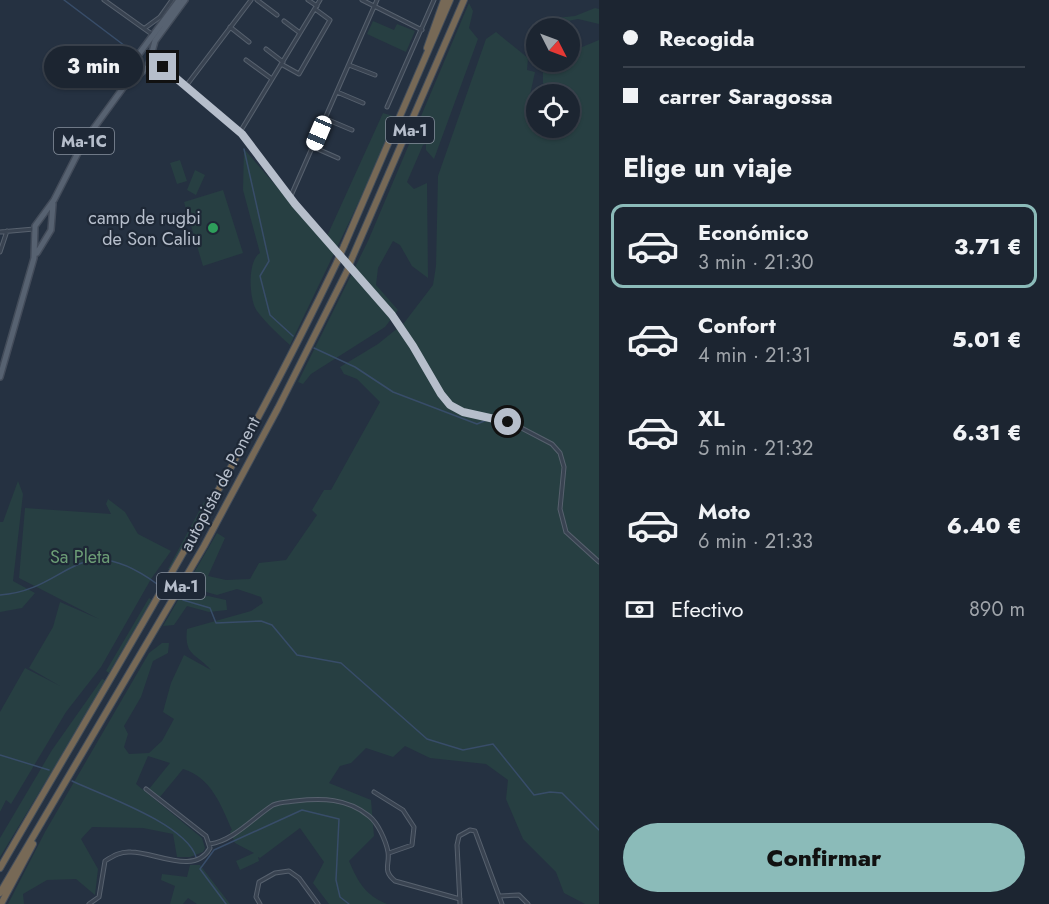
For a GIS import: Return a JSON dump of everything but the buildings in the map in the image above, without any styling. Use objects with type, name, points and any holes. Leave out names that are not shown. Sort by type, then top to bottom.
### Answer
[{"type":"highway","points":[[396,130],[444,0]]},
{"type":"highway","name":"Ma-1","points":[[396,130],[450,0]]},
{"type":"highway","name":"Ma-1","points":[[350,270],[352,258],[464,0]]},
{"type":"highway","name":"autopista de Ponent","points":[[1,865],[189,547],[272,393],[337,262],[396,130]]},
{"type":"highway","name":"autopista de Ponent","points":[[0,893],[220,517],[350,270]]},
{"type":"highway","points":[[1,904],[39,833],[42,822]]},
{"type":"main road","name":"Ma-1C","points":[[0,377],[34,258],[36,228],[54,200],[83,143],[123,88],[131,65],[179,0]]},
{"type":"main road","name":"Ma-1C","points":[[123,88],[148,67],[155,41],[185,0]]},
{"type":"main road","points":[[143,51],[152,56]]},
{"type":"main road","points":[[131,65],[135,73],[143,73]]},
{"type":"main road","name":"Ma-1C","points":[[34,258],[51,230],[54,200]]},
{"type":"main road","points":[[45,220],[51,230],[42,237],[36,228],[45,220]]},
{"type":"street","points":[[104,0],[153,36]]},
{"type":"street","points":[[145,28],[160,17],[172,0]]},
{"type":"street","points":[[186,86],[251,0]]},
{"type":"street","points":[[257,0],[277,15]]},
{"type":"street","points":[[266,49],[298,74],[330,20],[308,0]]},
{"type":"street","points":[[240,132],[321,0]]},
{"type":"street","points":[[362,0],[422,30]]},
{"type":"street","points":[[290,198],[377,0]]},
{"type":"street","points":[[387,107],[434,0]]},
{"type":"street","points":[[284,21],[300,33]]},
{"type":"street","points":[[231,27],[249,42]]},
{"type":"street","points":[[152,56],[240,132],[290,198],[350,270],[392,315],[450,405],[531,432],[552,444],[560,453],[564,467],[560,509],[566,532],[599,562]]},
{"type":"street","points":[[246,60],[272,79]]},
{"type":"street","points":[[349,64],[375,75]]},
{"type":"street","points":[[148,67],[163,67]]},
{"type":"street","points":[[337,92],[363,103]]},
{"type":"street","points":[[325,119],[351,130]]},
{"type":"street","points":[[313,147],[338,159]]},
{"type":"street","points":[[0,231],[36,228]]},
{"type":"street","points":[[0,252],[7,231]]},
{"type":"street","points":[[89,904],[99,897],[105,861],[116,854],[131,851],[194,862],[208,853],[210,844],[206,836],[146,789]]},
{"type":"street","points":[[374,792],[403,810],[414,827],[412,845],[388,853]]},
{"type":"street","points":[[210,844],[248,824],[275,804],[317,799],[339,800],[370,816],[378,825],[388,853],[386,870],[394,881],[460,902],[457,845],[459,836],[470,830],[475,831],[482,843],[502,904]]},
{"type":"street","points":[[260,904],[256,897],[259,882],[275,873],[289,871],[299,878],[318,904]]},
{"type":"street","points":[[500,896],[519,895],[528,904]]},
{"type":"green space","points":[[469,3],[473,11],[469,28],[478,39],[434,159],[426,150],[426,144],[423,145],[407,182],[414,189],[427,183],[428,278],[412,266],[400,245],[393,241],[378,268],[376,285],[398,310],[385,327],[311,374],[303,384],[298,382],[368,241]]},
{"type":"green space","points":[[595,8],[599,9],[599,24],[580,18],[555,18],[575,16]]},
{"type":"green space","points":[[373,21],[394,30],[397,24],[415,31],[406,52],[367,34]]},
{"type":"green space","points":[[496,32],[526,56],[526,72],[535,72],[532,84],[526,84],[526,138],[580,138],[580,84],[544,84],[543,72],[580,72],[580,48],[599,40],[599,904],[585,904],[564,893],[556,872],[523,839],[506,799],[508,780],[486,764],[430,758],[405,746],[393,757],[366,748],[351,763],[340,766],[329,783],[371,800],[374,836],[349,861],[363,887],[387,904],[329,904],[313,883],[324,862],[300,828],[260,858],[258,857],[259,861],[240,870],[236,861],[254,853],[235,843],[224,811],[208,785],[201,778],[183,769],[160,797],[149,789],[170,763],[148,756],[136,784],[202,838],[205,848],[203,852],[190,857],[177,857],[173,834],[143,828],[92,827],[81,839],[98,869],[95,895],[76,879],[47,880],[23,894],[24,904],[8,904],[45,832],[149,653],[162,643],[169,643],[168,653],[153,661],[141,697],[124,726],[128,734],[124,747],[129,754],[149,753],[162,741],[174,719],[163,712],[171,683],[184,655],[211,670],[189,649],[187,629],[251,611],[263,603],[261,597],[237,589],[217,595],[199,590],[195,598],[208,596],[226,600],[227,610],[209,612],[187,606],[174,625],[163,626],[217,533],[225,538],[208,576],[226,580],[250,579],[259,563],[286,560],[317,515],[312,510],[324,490],[331,490],[380,402],[357,379],[344,374],[340,367],[378,344],[404,323],[433,285],[436,266],[438,176],[486,39]]},
{"type":"green space","points":[[383,113],[396,117],[368,183],[290,345],[257,311],[252,298],[251,272],[256,257],[260,253],[243,190],[244,149],[322,239],[328,234]]},
{"type":"green space","points":[[180,160],[187,181],[177,184],[170,163]]},
{"type":"green space","points":[[195,170],[205,175],[196,195],[187,190]]},
{"type":"green space","name":"camp de rugbi de Son Caliu","points":[[223,190],[243,253],[203,266],[184,202]]},
{"type":"green space","points":[[18,481],[23,494],[13,581],[35,593],[22,608],[0,612],[0,522],[3,522]]},
{"type":"green space","name":"Sa Pleta","points":[[108,499],[125,512],[138,534],[171,551],[151,579],[101,667],[66,712],[11,804],[6,800],[0,812],[0,712],[25,668],[60,686],[29,668],[53,627],[60,602],[99,619],[19,578],[25,508],[111,514],[106,504]]},
{"type":"green space","points":[[204,502],[208,504],[171,570],[168,569]]},
{"type":"green space","points":[[149,598],[152,600],[109,673],[106,671]]},
{"type":"green space","points":[[102,679],[107,681],[0,857],[0,838],[52,750]]},
{"type":"green space","points":[[190,865],[200,865],[230,904],[197,904],[188,898],[183,904],[170,904],[175,886],[161,880],[162,874],[187,877]]},
{"type":"water","points":[[60,50],[66,57],[61,78],[57,80],[53,77],[47,59]]},
{"type":"waterway","points":[[64,0],[133,52]]},
{"type":"waterway","points":[[244,149],[269,261],[260,276],[270,315],[293,336]]},
{"type":"waterway","points":[[314,348],[355,367],[393,392],[477,424],[489,419]]},
{"type":"waterway","points":[[493,417],[509,410]]},
{"type":"waterway","points":[[0,595],[24,591],[75,566],[91,561],[109,561],[130,568],[157,584]]},
{"type":"waterway","points":[[183,600],[210,608],[216,623],[261,621],[272,625],[297,655],[341,663],[427,739],[463,750],[493,744],[534,795],[550,792],[562,793],[599,830]]},
{"type":"waterway","points":[[0,755],[49,770]]},
{"type":"waterway","points":[[72,781],[122,802],[160,822],[177,833],[189,845],[196,857]]},
{"type":"waterway","points":[[226,904],[200,869],[214,850],[302,810],[339,819],[336,880],[340,897],[349,904]]},
{"type":"place","name":"camp de rugbi de Son Caliu","points":[[213,228]]},
{"type":"route","points":[[163,67],[226,118],[242,134],[295,204],[392,315],[450,405],[463,412],[508,422]]}]
